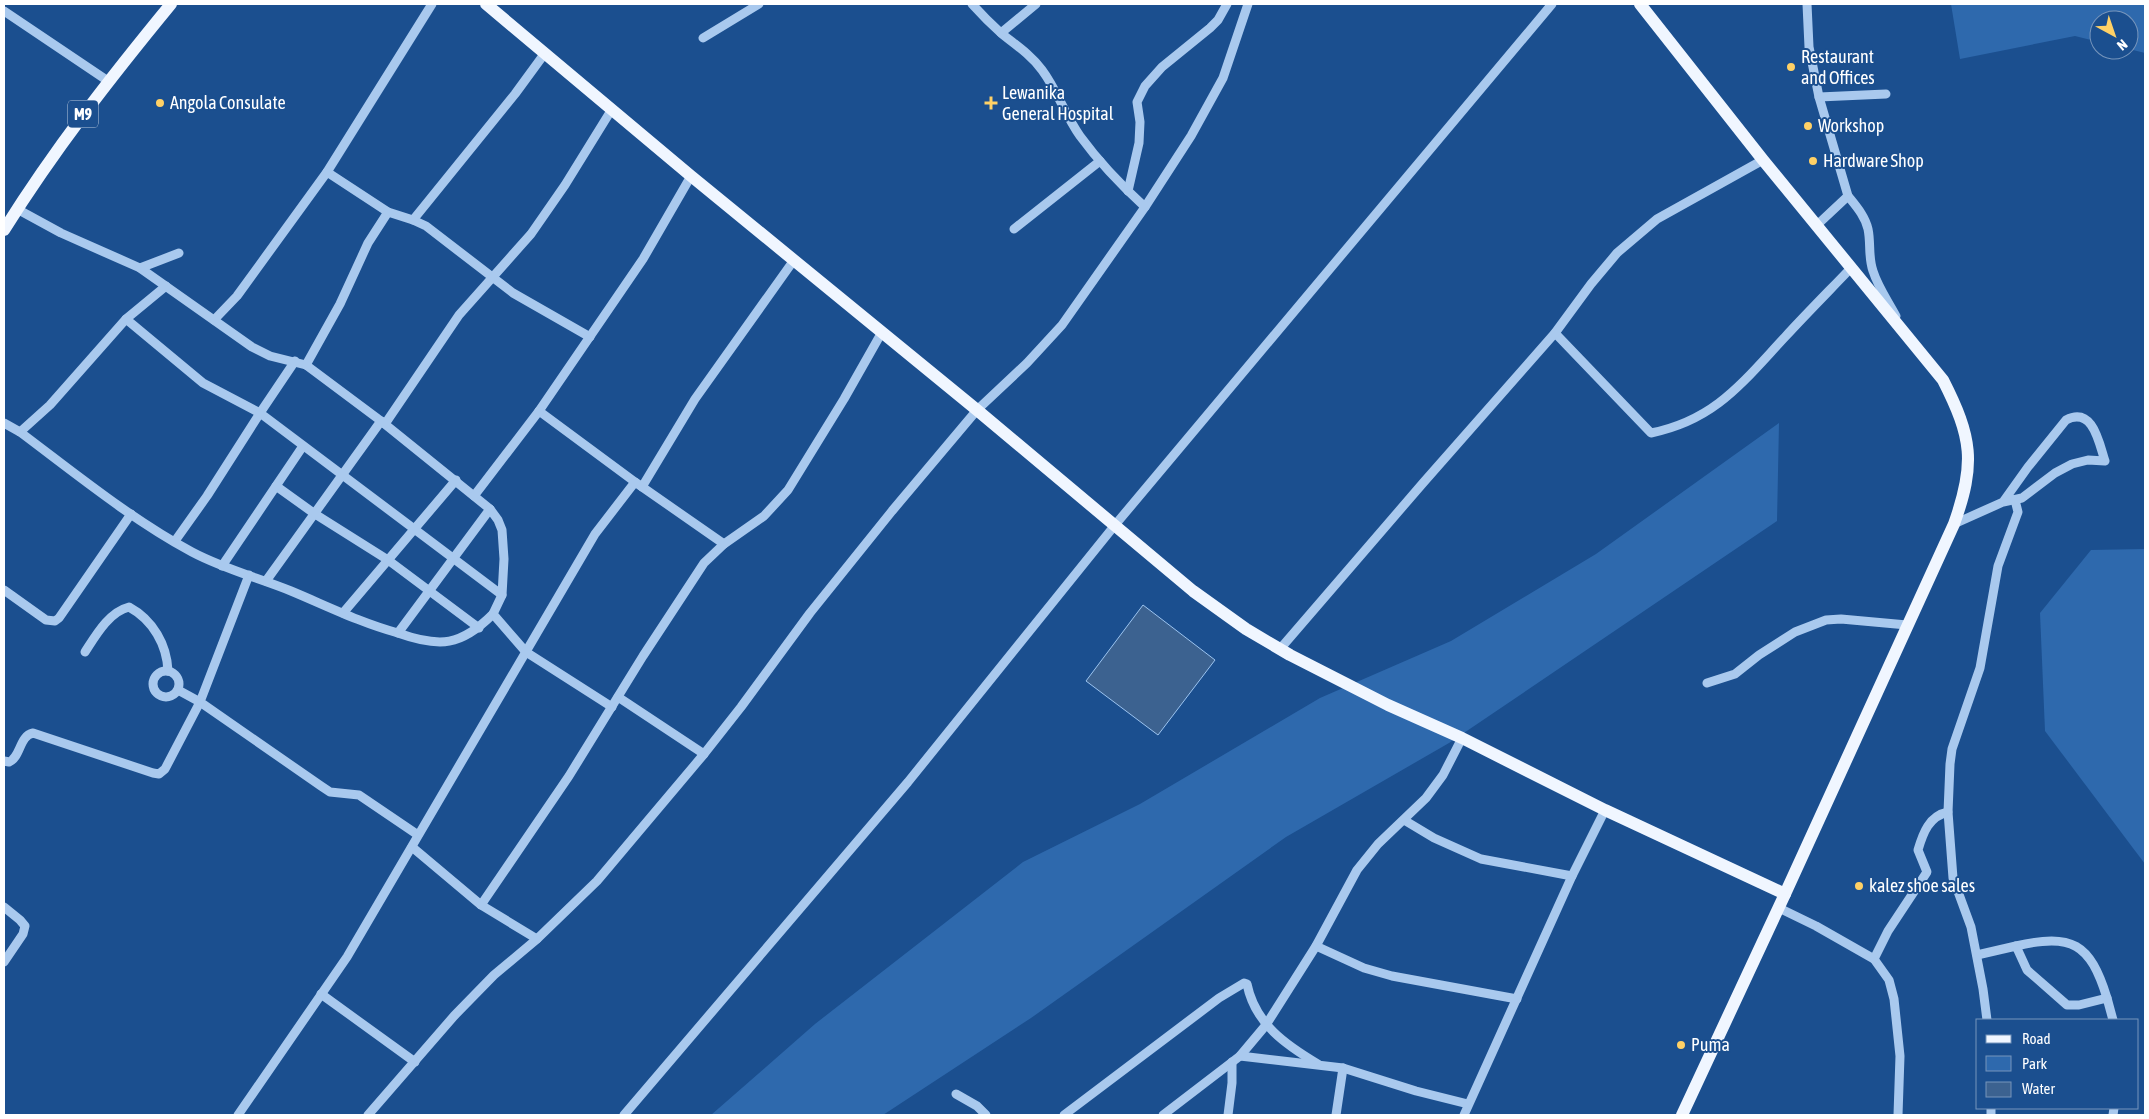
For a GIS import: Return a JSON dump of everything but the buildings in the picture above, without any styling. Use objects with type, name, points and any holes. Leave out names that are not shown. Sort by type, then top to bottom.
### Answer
[{"type":"main road","name":"M9","points":[[4,230],[56,150],[108,80],[170,4]]},
{"type":"main road","points":[[1640,4],[1763,160],[1943,380],[1960,417],[1970,462],[1962,502],[1954,524],[1786,894],[1682,1115]]},
{"type":"main road","points":[[492,5],[545,53],[691,176],[977,410],[1193,591],[1246,629],[1280,649],[1388,705],[1462,738],[1605,810],[1786,894]]},
{"type":"street","points":[[214,320],[237,296],[327,172],[432,4]]},
{"type":"street","points":[[703,38],[759,4]]},
{"type":"street","points":[[972,4],[1001,33],[1025,51],[1041,68],[1076,128],[1100,161],[1145,208]]},
{"type":"street","points":[[1001,33],[1036,4]]},
{"type":"street","points":[[1128,191],[1139,143],[1140,122],[1137,102],[1139,96],[1145,86],[1162,67],[1218,20],[1227,4]]},
{"type":"street","points":[[368,1115],[454,1016],[494,975],[537,939],[597,881],[742,707],[810,613],[977,410],[1028,363],[1062,325],[1145,208],[1209,106],[1223,78],[1248,4]]},
{"type":"street","points":[[624,1115],[908,782],[1115,525],[1552,4]]},
{"type":"street","points":[[1807,4],[1810,47],[1819,97],[1848,196],[1864,216],[1868,229],[1868,251],[1877,284],[1903,330]]},
{"type":"street","points":[[4,11],[108,80]]},
{"type":"street","points":[[414,220],[515,94],[545,53]]},
{"type":"street","points":[[1819,97],[1886,94]]},
{"type":"street","points":[[266,581],[343,474],[383,423],[455,321],[531,234],[565,185],[612,110]]},
{"type":"street","points":[[1280,649],[1555,333],[1591,284],[1617,253],[1641,230],[1657,219],[1763,160]]},
{"type":"street","points":[[1014,229],[1100,161]]},
{"type":"street","points":[[327,172],[388,212],[414,220],[441,237],[513,293],[590,336]]},
{"type":"street","points":[[474,496],[539,411],[643,259],[691,176]]},
{"type":"street","points":[[1817,225],[1848,196]]},
{"type":"street","points":[[4,423],[20,432],[131,514],[192,552],[366,624],[421,642],[444,643],[462,638],[479,628],[493,614],[502,595],[504,559],[502,530],[498,520],[490,509],[456,480],[306,365],[270,356],[252,347],[140,268],[61,234],[17,209]]},
{"type":"street","points":[[306,365],[340,304],[368,244],[388,212]]},
{"type":"street","points":[[140,268],[179,253]]},
{"type":"street","points":[[238,1115],[347,957],[595,534],[638,484],[695,399],[794,260]]},
{"type":"street","points":[[1555,333],[1651,432],[1670,429],[1692,421],[1715,407],[1743,384],[1851,268]]},
{"type":"street","points":[[20,432],[50,405],[126,320],[166,286]]},
{"type":"street","points":[[126,320],[204,383],[260,413],[416,528],[502,595]]},
{"type":"street","points":[[481,905],[569,776],[704,563],[724,544],[764,516],[788,490],[844,399],[882,332]]},
{"type":"street","points":[[175,541],[207,496],[295,361]]},
{"type":"street","points":[[539,411],[724,544]]},
{"type":"street","points":[[1954,524],[2003,502],[2022,498],[2055,473],[2072,464],[2088,460],[2105,461],[2098,435],[2087,420],[2076,417],[2066,420],[2003,502]]},
{"type":"street","points":[[222,566],[303,446]]},
{"type":"street","points":[[343,614],[456,480]]},
{"type":"street","points":[[276,486],[315,514],[388,560],[479,628]]},
{"type":"street","points":[[1987,1019],[1970,927],[1953,878],[1948,812],[1952,749],[1980,668],[1998,566],[2018,512],[2015,500]]},
{"type":"street","points":[[398,633],[490,509]]},
{"type":"street","points":[[4,590],[46,620],[55,621],[59,618],[131,514]]},
{"type":"street","points":[[4,761],[14,760],[25,738],[28,734],[33,734],[153,774],[160,774],[165,769],[200,702],[249,575]]},
{"type":"street","points":[[85,652],[98,632],[119,610],[129,607],[146,619],[164,644],[168,658],[168,671]]},
{"type":"street","points":[[493,614],[526,652],[612,707]]},
{"type":"street","points":[[1707,683],[1735,674],[1759,655],[1796,632],[1826,620],[1841,619],[1907,625]]},
{"type":"street","points":[[168,671],[178,678],[178,690],[175,694],[165,698],[160,696],[153,688],[153,683],[158,674],[168,671]]},
{"type":"street","points":[[178,690],[200,702],[330,792],[359,795],[418,835]]},
{"type":"street","points":[[618,697],[704,754]]},
{"type":"street","points":[[1163,1115],[1240,1056],[1266,1024],[1316,946],[1357,870],[1378,844],[1416,809],[1435,787],[1462,738]]},
{"type":"street","points":[[1464,1115],[1572,876],[1605,810]]},
{"type":"street","points":[[1874,959],[1888,931],[1927,872],[1918,850],[1927,826],[1934,817],[1948,812]]},
{"type":"street","points":[[1404,820],[1434,838],[1481,859],[1572,876]]},
{"type":"street","points":[[412,847],[481,905],[537,939]]},
{"type":"street","points":[[4,907],[25,926],[23,934],[4,962]]},
{"type":"street","points":[[1779,908],[1816,926],[1874,959],[1889,980],[1894,999],[1900,1056],[1898,1115]]},
{"type":"street","points":[[1976,955],[2036,941],[2055,942],[2080,947],[2094,963],[2113,1019]]},
{"type":"street","points":[[1316,946],[1364,968],[1392,976],[1517,999]]},
{"type":"street","points":[[2016,946],[2028,970],[2067,1005],[2079,1005],[2107,998]]},
{"type":"street","points":[[1064,1115],[1219,998],[1244,983],[1247,984],[1256,1008],[1266,1024],[1288,1046],[1318,1064]]},
{"type":"street","points":[[321,994],[415,1062]]},
{"type":"street","points":[[1240,1056],[1343,1068],[1468,1104]]},
{"type":"street","points":[[1228,1115],[1232,1083],[1232,1062]]},
{"type":"street","points":[[1336,1115],[1343,1068]]},
{"type":"street","points":[[956,1094],[977,1106],[986,1115]]},
{"type":"green space","points":[[1951,4],[2145,4],[2145,53],[2139,52],[2139,10],[2089,10],[2089,40],[2075,36],[1960,59]]},
{"type":"green space","points":[[1779,423],[1777,521],[1449,743],[1286,837],[1031,1018],[883,1115],[711,1115],[815,1024],[1023,862],[1140,804],[1320,698],[1451,641],[1596,554]]},
{"type":"green space","points":[[2145,549],[2145,864],[2045,731],[2040,613],[2091,550]]},
{"type":"water","points":[[1143,605],[1215,660],[1158,735],[1086,681]]},
{"type":"place","name":"Restaurant and Offices","points":[[1791,67]]},
{"type":"place","name":"Angola Consulate","points":[[160,103]]},
{"type":"place","name":"Lewanika General Hospital","points":[[991,103]]},
{"type":"place","name":"Workshop","points":[[1808,126]]},
{"type":"place","name":"Hardware Shop","points":[[1813,161]]},
{"type":"place","name":"kalez shoe sales","points":[[1859,886]]},
{"type":"place","name":"Puma","points":[[1681,1045]]}]
